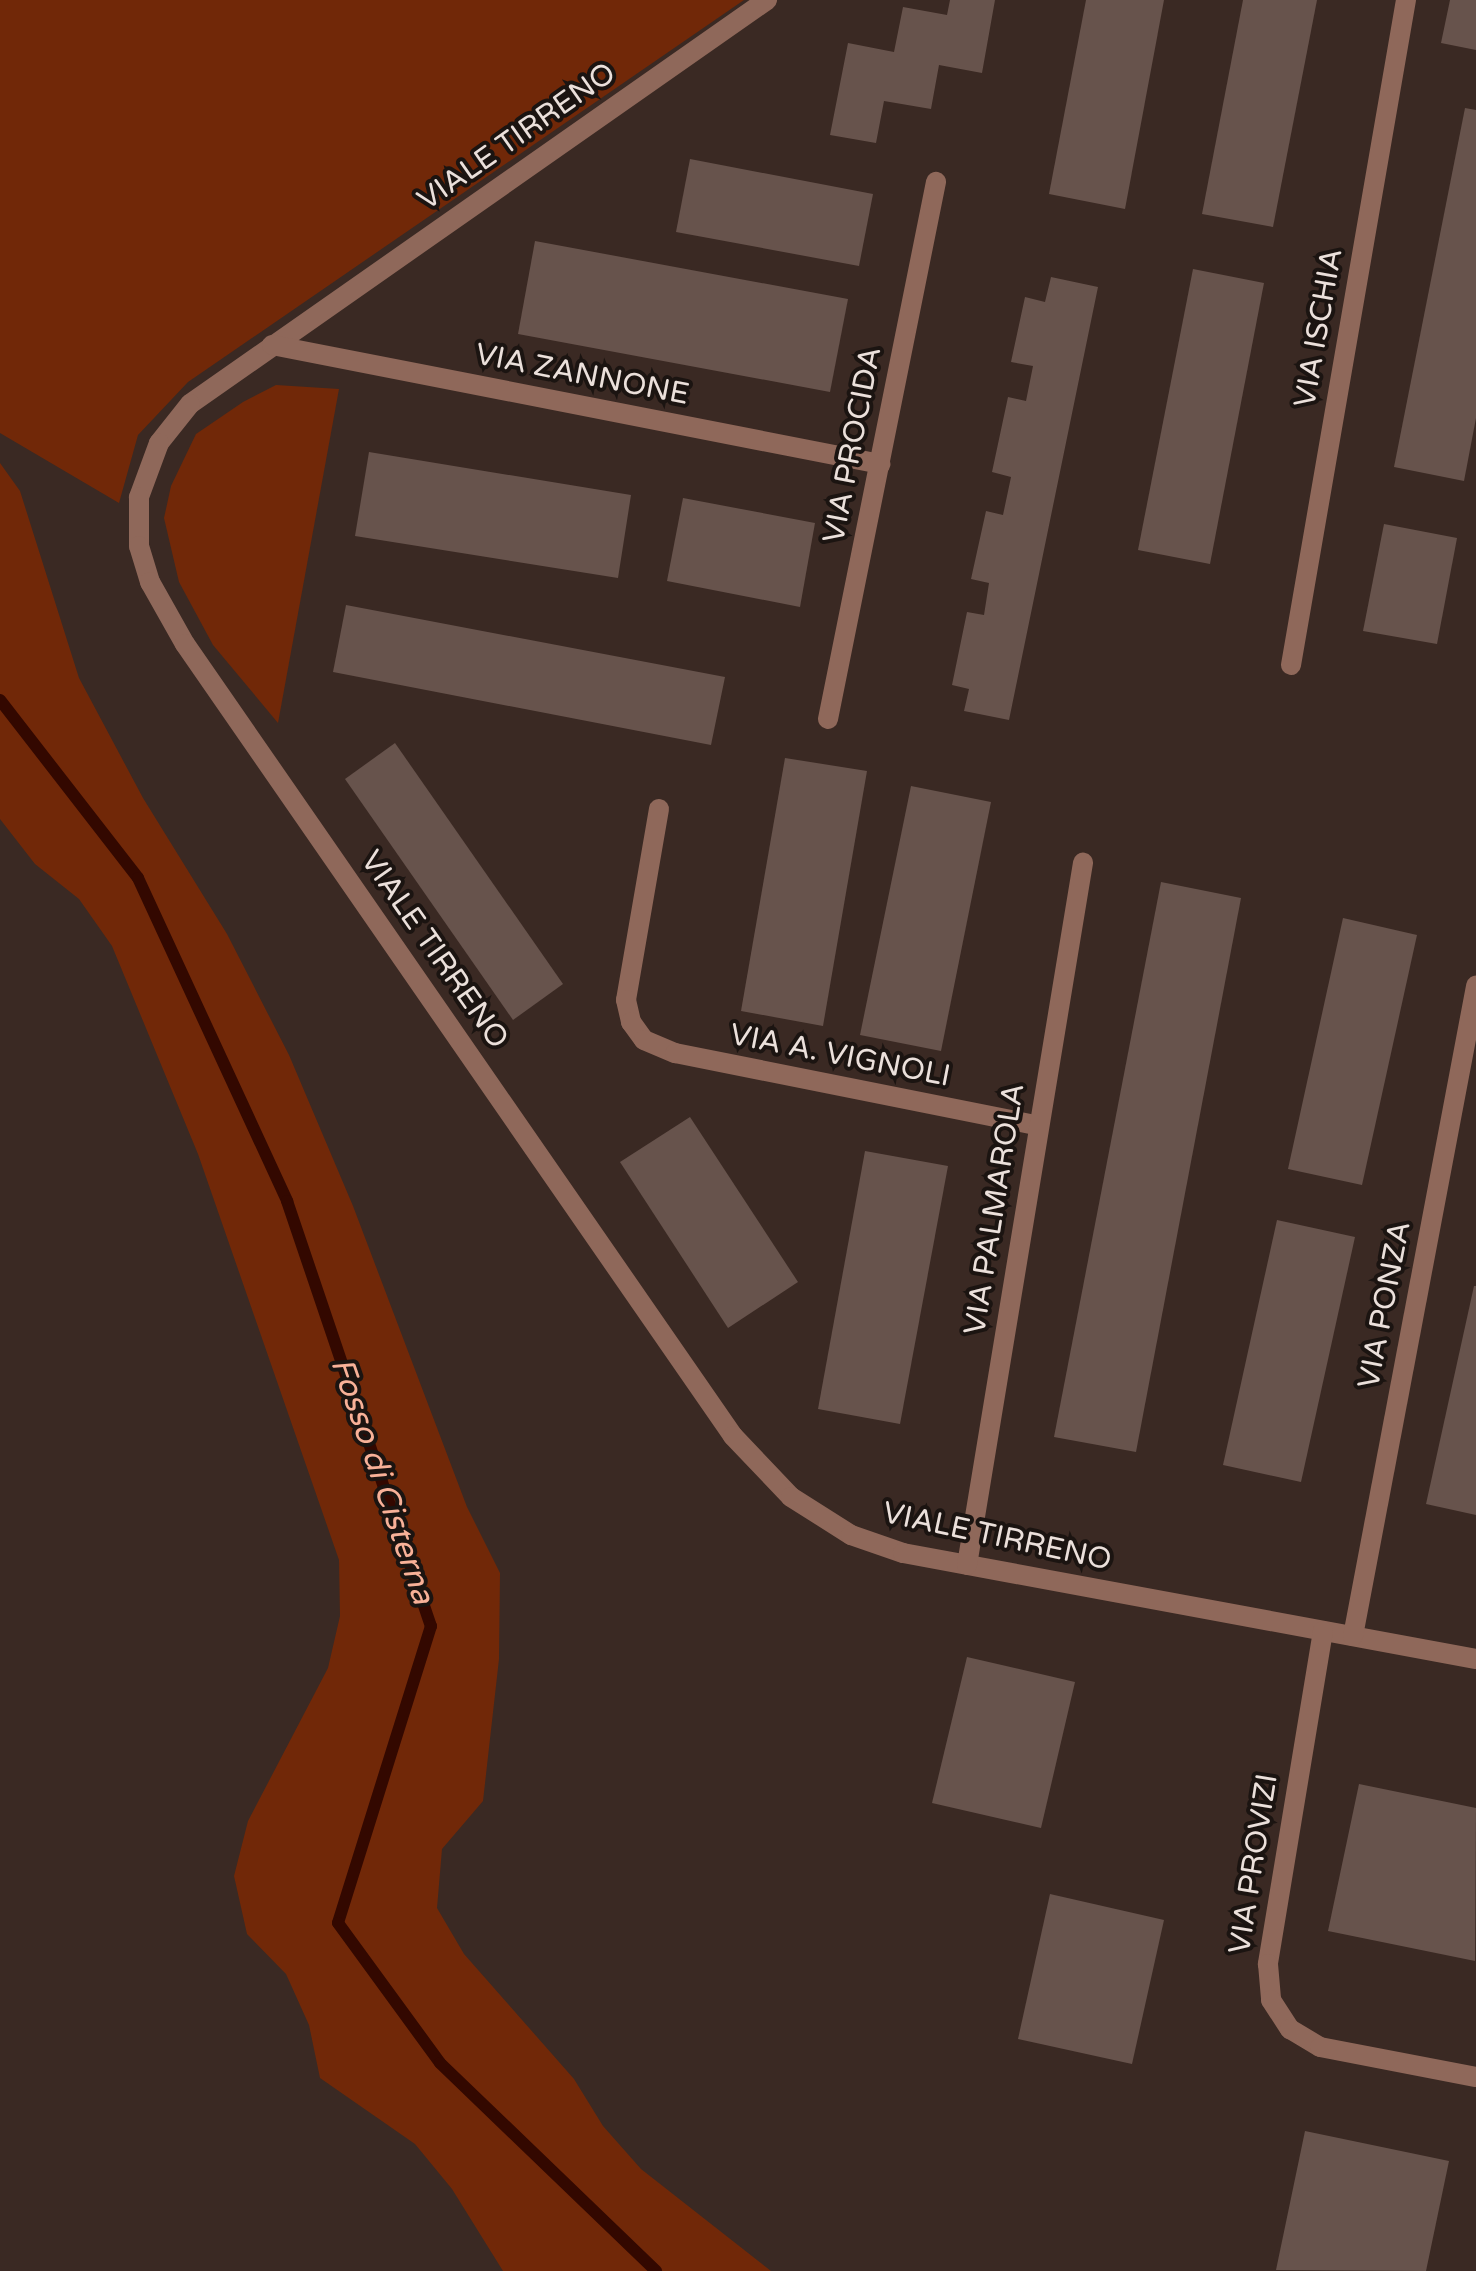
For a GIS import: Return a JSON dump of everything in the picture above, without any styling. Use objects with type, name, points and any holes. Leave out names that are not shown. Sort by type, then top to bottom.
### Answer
[{"type":"street","name":"VIALE TIRRENO","points":[[767,0],[190,404],[151,460],[139,497],[137,531],[144,565],[185,644],[746,1452],[778,1487],[834,1527],[884,1548],[1476,1659]]},
{"type":"street","name":"VIA ISCHIA","points":[[1291,665],[1406,0]]},
{"type":"street","name":"VIA PROCIDA","points":[[828,720],[936,182]]},
{"type":"street","name":"VIA ZANNONE","points":[[272,345],[880,464]]},
{"type":"street","name":"VIA A. VIGNOLI","points":[[658,809],[627,986],[627,1010],[636,1031],[650,1044],[675,1053],[1039,1126]]},
{"type":"street","name":"VIA PALMAROLA","points":[[967,1565],[1083,863]]},
{"type":"street","name":"VIA PONZA","points":[[1353,1636],[1476,986]]},
{"type":"street","name":"VIA PROVIZI","points":[[1323,1631],[1268,1964],[1271,2000],[1290,2029],[1320,2046],[1476,2076]]},
{"type":"shaded area","points":[[0,0],[744,0],[188,382],[138,435],[119,503],[0,433]]},
{"type":"shaded area","points":[[276,385],[339,389],[278,723],[213,645],[179,582],[164,518],[171,486],[196,434]]},
{"type":"shaded area","points":[[0,463],[20,491],[79,678],[143,798],[227,934],[289,1055],[353,1206],[467,1507],[500,1573],[499,1659],[483,1801],[442,1849],[437,1908],[464,1954],[574,2079],[603,2126],[641,2169],[771,2271],[503,2271],[452,2189],[415,2144],[320,2078],[309,2025],[286,1974],[247,1934],[234,1876],[248,1821],[328,1668],[340,1616],[339,1560],[198,1154],[112,946],[79,899],[35,864],[0,819]]},
{"type":"building","points":[[950,0],[995,0],[982,73],[939,65],[931,109],[884,101],[876,143],[830,135],[848,43],[894,52],[903,7],[947,15]]},
{"type":"building","points":[[1086,0],[1164,0],[1125,209],[1049,194]]},
{"type":"building","points":[[1243,0],[1317,0],[1273,227],[1202,214]]},
{"type":"building","points":[[1450,0],[1476,0],[1476,50],[1441,43]]},
{"type":"building","points":[[1465,108],[1476,110],[1476,418],[1464,481],[1394,467]]},
{"type":"building","points":[[690,159],[873,194],[859,266],[676,232]]},
{"type":"building","points":[[535,241],[848,299],[830,392],[518,334]]},
{"type":"building","points":[[1193,269],[1264,283],[1210,564],[1138,550]]},
{"type":"building","points":[[1051,277],[1098,287],[1009,720],[964,711],[969,689],[952,685],[967,612],[984,615],[989,583],[971,579],[986,511],[1003,515],[1011,477],[992,472],[1008,397],[1026,401],[1033,366],[1011,362],[1025,297],[1045,302]]},
{"type":"building","points":[[369,452],[631,495],[618,578],[355,536]]},
{"type":"building","points":[[683,498],[815,523],[800,607],[667,581]]},
{"type":"building","points":[[1384,524],[1457,538],[1437,644],[1363,631]]},
{"type":"building","points":[[346,605],[725,677],[711,745],[333,672]]},
{"type":"building","points":[[395,743],[563,984],[513,1020],[345,779]]},
{"type":"building","points":[[785,758],[867,771],[823,1026],[741,1011]]},
{"type":"building","points":[[911,786],[991,802],[941,1051],[860,1035]]},
{"type":"building","points":[[1161,882],[1241,898],[1136,1452],[1054,1437]]},
{"type":"building","points":[[1343,918],[1417,935],[1362,1185],[1288,1169]]},
{"type":"building","points":[[690,1117],[798,1282],[728,1328],[620,1162]]},
{"type":"building","points":[[865,1151],[948,1166],[900,1424],[818,1409]]},
{"type":"building","points":[[1277,1220],[1355,1237],[1301,1482],[1223,1465]]},
{"type":"building","points":[[1476,1286],[1476,1515],[1426,1504]]},
{"type":"building","points":[[967,1657],[1075,1682],[1041,1828],[932,1803]]},
{"type":"building","points":[[1359,1784],[1476,1808],[1475,1961],[1328,1931]]},
{"type":"building","points":[[1050,1894],[1164,1920],[1132,2064],[1018,2039]]},
{"type":"building","points":[[1305,2131],[1449,2161],[1426,2271],[1276,2270]]},
{"type":"waterway","name":"Fosso di Cisterna","points":[[0,700],[138,878],[287,1201],[431,1626],[338,1923],[440,2063],[656,2271]]}]
